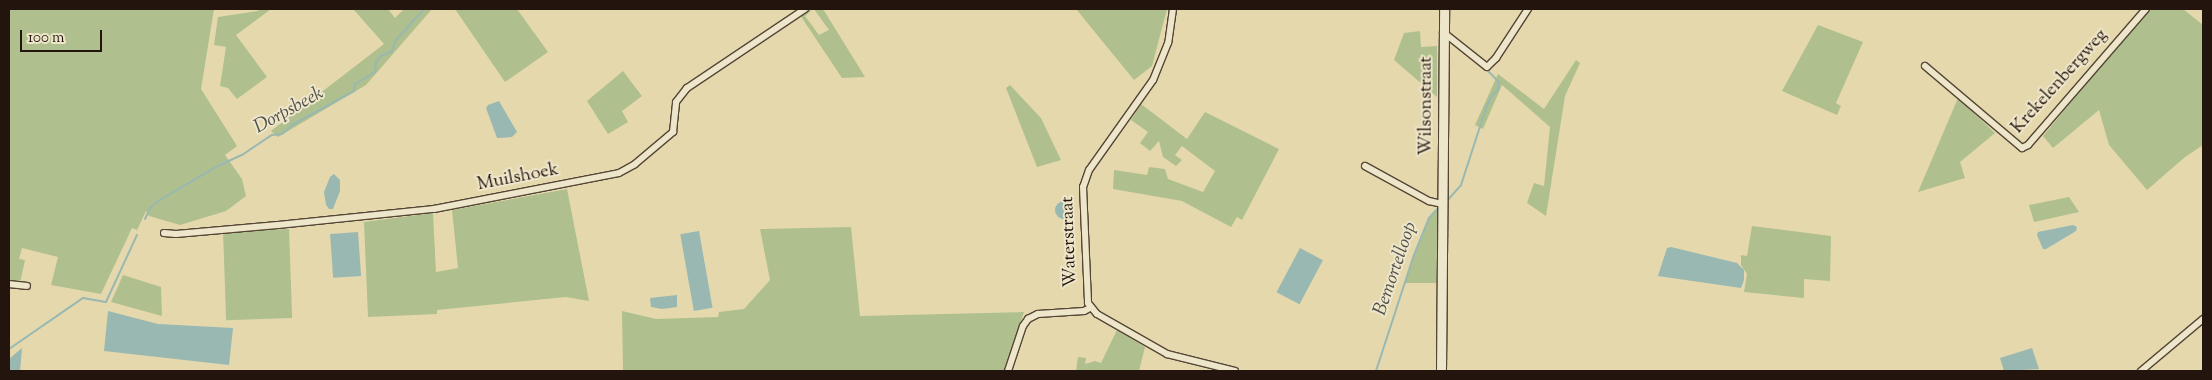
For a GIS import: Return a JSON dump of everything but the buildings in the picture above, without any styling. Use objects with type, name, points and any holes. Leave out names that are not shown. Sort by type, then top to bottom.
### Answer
[{"type":"street","name":"Muilshoek","points":[[164,233],[176,234],[268,226],[434,209],[619,173],[635,164],[673,132],[676,102],[687,88],[805,9]]},
{"type":"street","name":"Waterstraat","points":[[1173,9],[1168,43],[1153,80],[1089,170],[1083,187],[1087,298],[1090,308],[1097,314],[1168,354],[1235,371]]},
{"type":"street","name":"Wilsonstraat","points":[[1441,371],[1444,9]]},
{"type":"street","points":[[1444,32],[1487,66],[1496,58],[1528,9]]},
{"type":"street","name":"Krekelenbergweg","points":[[1925,66],[2017,146],[2022,148],[2028,145],[2146,9]]},
{"type":"street","points":[[1366,166],[1429,201],[1442,204]]},
{"type":"street","points":[[9,284],[27,286]]},
{"type":"street","points":[[1008,371],[1023,326],[1028,319],[1038,314],[1084,311],[1090,308]]},
{"type":"street","points":[[2141,371],[2203,319]]},
{"type":"green space","points":[[9,9],[214,9],[201,89],[237,146],[225,155],[242,179],[246,196],[226,211],[180,225],[149,216],[146,211],[137,230],[132,228],[101,294],[51,285],[58,257],[22,248],[19,259],[25,260],[20,283],[9,280]]},
{"type":"green space","points":[[260,9],[271,9],[236,35],[267,77],[237,99],[228,88],[220,86],[226,47],[214,45],[218,17],[258,11]]},
{"type":"green space","points":[[355,9],[388,9],[395,18],[404,9],[432,9],[366,85],[278,137],[271,131],[384,44]]},
{"type":"green space","points":[[455,9],[517,9],[548,52],[505,82]]},
{"type":"green space","points":[[810,9],[811,11],[805,16],[819,35],[829,30],[814,9],[823,9],[865,77],[842,78],[800,15]]},
{"type":"green space","points":[[1076,9],[1167,9],[1152,66],[1134,80]]},
{"type":"green space","points":[[2148,9],[2183,9],[2203,25],[2203,145],[2185,157],[2147,190],[2109,145],[2099,110],[2053,148],[2043,136]]},
{"type":"green space","points":[[1818,25],[1863,42],[1836,103],[1841,106],[1837,115],[1782,91]]},
{"type":"green space","points":[[1420,31],[1421,47],[1437,46],[1437,97],[1394,60],[1404,33]]},
{"type":"green space","points":[[1576,60],[1580,63],[1565,96],[1546,216],[1527,203],[1534,183],[1544,186],[1550,127],[1502,85],[1483,129],[1475,125],[1498,74],[1544,109]]},
{"type":"green space","points":[[623,71],[642,96],[622,111],[628,122],[608,134],[587,101]]},
{"type":"green space","points":[[1010,85],[1041,118],[1061,160],[1037,167],[1006,88]]},
{"type":"green space","points":[[1958,98],[1995,133],[1960,162],[1965,178],[1918,192]]},
{"type":"green space","points":[[1141,104],[1187,139],[1205,112],[1279,149],[1242,220],[1237,217],[1231,227],[1182,201],[1113,189],[1114,170],[1147,175],[1149,167],[1165,169],[1168,179],[1203,192],[1215,171],[1182,146],[1175,155],[1182,160],[1176,166],[1163,157],[1159,141],[1150,151],[1140,143],[1148,132],[1131,120]]},
{"type":"green space","points":[[567,189],[589,301],[566,297],[437,310],[437,314],[368,317],[364,222],[433,213],[436,272],[458,268],[452,210]]},
{"type":"green space","points":[[2069,197],[2079,212],[2034,222],[2029,205]]},
{"type":"green space","points":[[1439,207],[1438,283],[1404,283],[1429,218]]},
{"type":"green space","points":[[1752,226],[1831,236],[1830,281],[1804,279],[1804,298],[1744,292],[1747,274],[1741,265],[1741,255],[1747,256]]},
{"type":"green space","points":[[851,227],[860,316],[1024,312],[1004,371],[623,371],[622,311],[656,319],[718,317],[719,312],[744,309],[770,280],[760,229]]},
{"type":"green space","points":[[289,229],[292,318],[226,320],[223,231]]},
{"type":"green space","points":[[123,275],[161,287],[162,316],[111,302]]},
{"type":"green space","points":[[1117,330],[1145,347],[1139,371],[1076,371],[1078,357],[1086,358],[1085,364],[1095,361],[1101,363]]},
{"type":"water","points":[[499,101],[517,132],[512,137],[497,138],[486,108],[488,105]]},
{"type":"water","points":[[334,174],[340,180],[340,191],[333,209],[329,209],[326,205],[324,192],[330,177]]},
{"type":"water","points":[[1064,201],[1070,204],[1073,210],[1070,216],[1064,219],[1058,216],[1055,210],[1058,204]]},
{"type":"water","points":[[2073,225],[2077,227],[2076,231],[2043,249],[2037,235],[2038,232]]},
{"type":"water","points":[[699,231],[713,308],[694,311],[680,234]]},
{"type":"water","points":[[358,232],[361,276],[333,278],[330,234]]},
{"type":"water","points":[[1671,247],[1737,263],[1744,270],[1744,280],[1741,288],[1658,276],[1667,248]]},
{"type":"water","points":[[1300,248],[1323,260],[1299,304],[1277,292]]},
{"type":"water","points":[[677,295],[677,307],[662,309],[651,307],[650,298]]},
{"type":"water","points":[[108,311],[158,324],[233,328],[229,365],[104,351]]},
{"type":"water","points":[[22,348],[20,371],[9,371],[9,359]]},
{"type":"water","points":[[2032,348],[2039,369],[2004,371],[2000,358]]},
{"type":"waterway","name":"Dorpsbeek","points":[[145,219],[150,208],[158,201],[218,166],[242,155],[272,135],[282,134],[292,125],[354,91],[355,84],[375,72],[376,62],[381,56],[392,51],[396,40],[424,9]]},
{"type":"waterway","name":"Bemortelloop","points":[[1449,9],[1449,35]]},
{"type":"waterway","name":"Bemortelloop","points":[[1445,203],[1461,185],[1486,108],[1491,97],[1498,89],[1499,82],[1485,68]]},
{"type":"waterway","name":"Bemortelloop","points":[[1376,371],[1414,255],[1429,218],[1439,207]]},
{"type":"waterway","name":"Dorpsbeek","points":[[9,349],[83,298],[106,302],[137,235]]}]
